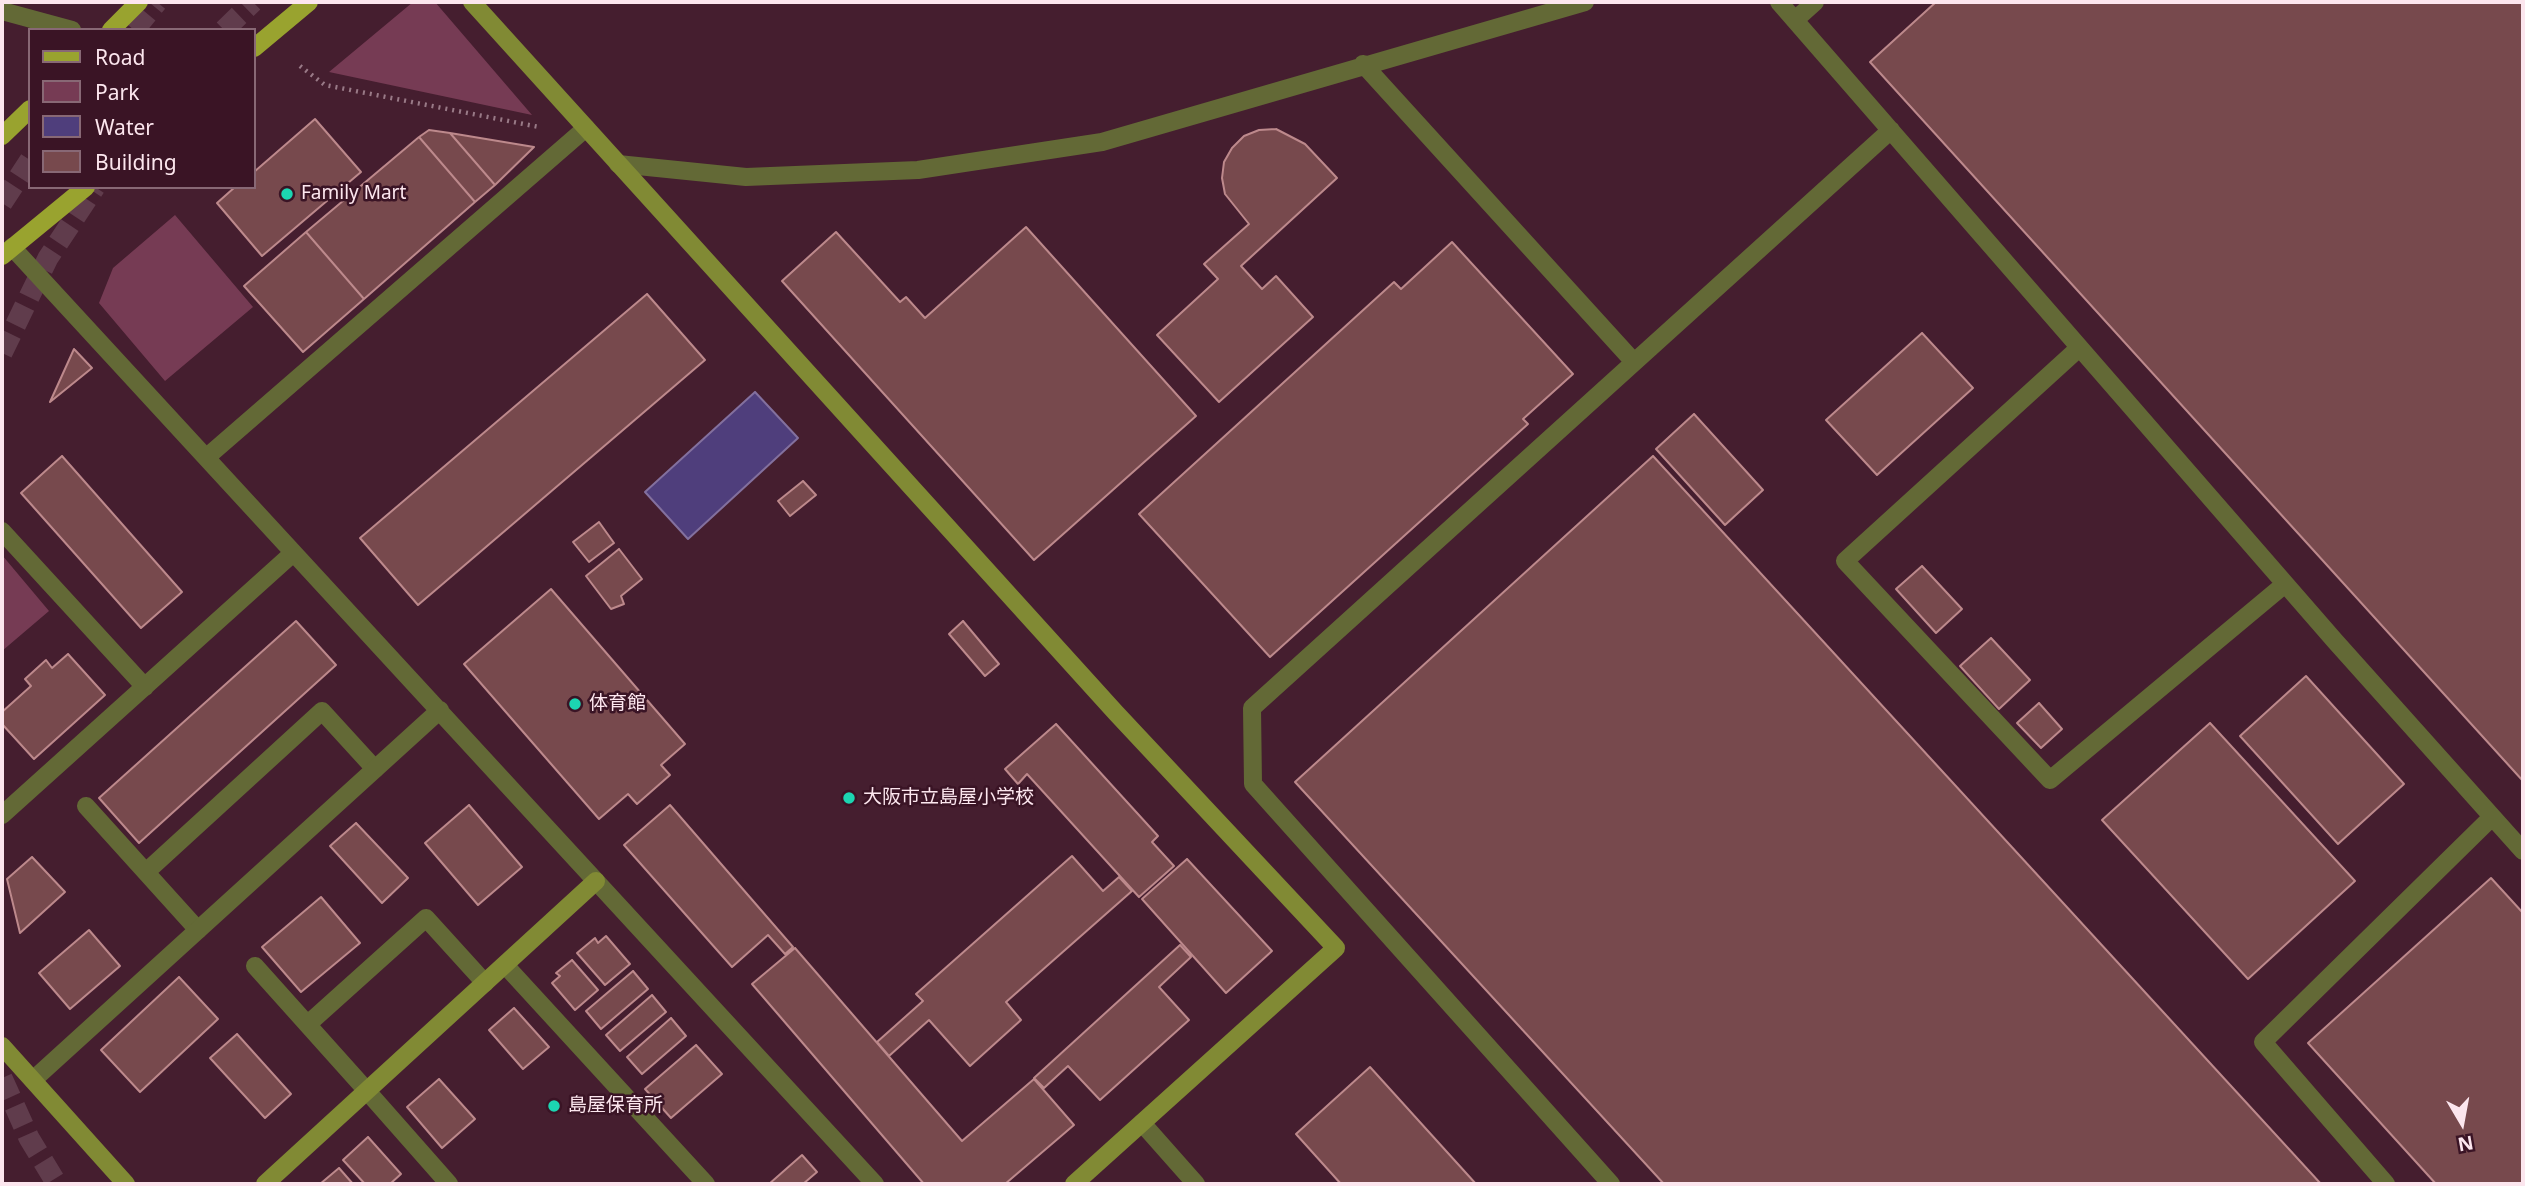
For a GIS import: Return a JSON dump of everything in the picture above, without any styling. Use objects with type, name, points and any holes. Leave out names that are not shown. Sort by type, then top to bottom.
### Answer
[{"type":"main road","points":[[113,28],[139,2]]},
{"type":"main road","points":[[256,46],[309,2]]},
{"type":"main road","points":[[2,136],[28,111]]},
{"type":"main road","points":[[7,252],[84,189]]},
{"type":"street","points":[[471,2],[1116,713],[1336,948],[1074,1184]]},
{"type":"street","points":[[618,164],[746,177],[918,170],[1102,142],[1363,64],[1585,2]]},
{"type":"street","points":[[1779,2],[2285,584],[2523,851]]},
{"type":"street","points":[[1795,20],[1815,2]]},
{"type":"street","points":[[2,11],[65,28]]},
{"type":"street","points":[[1363,64],[1634,362]]},
{"type":"street","points":[[208,456],[586,128]]},
{"type":"street","points":[[1611,1184],[1253,785],[1252,708],[1891,130]]},
{"type":"street","points":[[7,252],[208,456],[292,554],[440,710],[875,1184]]},
{"type":"street","points":[[2079,348],[1845,561],[2050,780],[2285,584]]},
{"type":"street","points":[[2,531],[145,687]]},
{"type":"street","points":[[2,814],[292,554]]},
{"type":"street","points":[[33,1080],[440,710]]},
{"type":"street","points":[[146,872],[322,711],[375,769]]},
{"type":"street","points":[[86,806],[198,930]]},
{"type":"street","points":[[2386,1184],[2263,1042],[2493,817]]},
{"type":"street","points":[[265,1184],[596,881]]},
{"type":"street","points":[[307,1024],[426,918],[485,982]]},
{"type":"street","points":[[505,965],[706,1184]]},
{"type":"street","points":[[255,966],[449,1184]]},
{"type":"street","points":[[2,1046],[126,1184]]},
{"type":"street","points":[[1142,1123],[1196,1184]]},
{"type":"path","points":[[300,66],[325,85],[528,127],[586,128]]},
{"type":"green space","points":[[413,2],[435,2],[532,115],[329,72]]},
{"type":"green space","points":[[175,215],[253,307],[165,381],[99,303],[113,268]]},
{"type":"green space","points":[[2,555],[49,611],[2,651]]},
{"type":"water","points":[[755,392],[798,438],[688,539],[645,492]]},
{"type":"building","points":[[1936,2],[2523,2],[2523,781],[1870,62]]},
{"type":"building","points":[[315,119],[361,172],[262,256],[217,203],[233,189],[256,189],[256,170]]},
{"type":"building","points":[[1276,129],[1305,144],[1337,178],[1241,266],[1262,289],[1276,276],[1313,317],[1219,402],[1157,335],[1218,279],[1204,264],[1249,224],[1225,194],[1222,178],[1224,162],[1232,148],[1244,136],[1259,130]]},
{"type":"building","points":[[429,130],[450,133],[495,185],[475,202],[419,137]]},
{"type":"building","points":[[450,133],[534,147],[495,185]]},
{"type":"building","points":[[419,137],[475,202],[364,299],[306,232]]},
{"type":"building","points":[[1026,227],[1196,416],[1034,560],[782,281],[836,232],[900,302],[906,297],[925,318]]},
{"type":"building","points":[[306,232],[364,299],[303,352],[244,286]]},
{"type":"building","points":[[1452,242],[1573,374],[1523,419],[1528,424],[1270,657],[1139,514],[1394,282],[1401,289]]},
{"type":"building","points":[[647,294],[705,360],[418,605],[360,538]]},
{"type":"building","points":[[1922,333],[1973,388],[1877,475],[1826,420]]},
{"type":"building","points":[[74,349],[92,368],[50,402]]},
{"type":"building","points":[[1694,414],[1763,490],[1725,525],[1656,449]]},
{"type":"building","points":[[62,456],[182,592],[141,628],[21,493]]},
{"type":"building","points":[[1653,456],[2321,1184],[1664,1184],[1295,782]]},
{"type":"building","points":[[803,481],[816,495],[790,516],[778,501]]},
{"type":"building","points":[[599,522],[614,543],[589,562],[573,542]]},
{"type":"building","points":[[619,549],[642,579],[621,596],[624,604],[611,609],[586,576]]},
{"type":"building","points":[[1922,566],[1962,609],[1936,633],[1896,589]]},
{"type":"building","name":"体育館","points":[[551,589],[685,744],[661,765],[670,775],[637,804],[628,794],[599,819],[464,664]]},
{"type":"building","points":[[296,621],[336,665],[139,843],[99,798]]},
{"type":"building","points":[[963,621],[999,664],[985,676],[949,634]]},
{"type":"building","points":[[1991,638],[2030,680],[1999,709],[1960,666]]},
{"type":"building","points":[[68,654],[105,695],[34,759],[2,724],[2,712],[31,686],[25,679],[46,660],[52,668]]},
{"type":"building","points":[[2306,676],[2404,784],[2338,844],[2240,736]]},
{"type":"building","points":[[2039,703],[2062,729],[2041,748],[2017,723]]},
{"type":"building","points":[[2210,723],[2355,881],[2248,979],[2102,820]]},
{"type":"building","points":[[1056,724],[1158,836],[1152,842],[1174,866],[1139,897],[1027,774],[1018,784],[1005,769]]},
{"type":"building","points":[[469,805],[522,867],[478,905],[425,843]]},
{"type":"building","points":[[670,805],[793,947],[785,954],[768,935],[732,967],[624,845]]},
{"type":"building","points":[[356,823],[408,878],[382,903],[330,846]]},
{"type":"building","points":[[1072,856],[1103,891],[1119,877],[1132,891],[1006,1002],[1021,1020],[970,1066],[929,1020],[889,1056],[877,1042],[923,1001],[916,994]]},
{"type":"building","points":[[32,857],[65,892],[20,933],[7,879]]},
{"type":"building","points":[[1187,859],[1272,951],[1226,993],[1142,899]]},
{"type":"building","points":[[2491,878],[2523,913],[2523,1182],[2436,1184],[2308,1043]]},
{"type":"building","points":[[321,897],[360,943],[301,992],[262,947]]},
{"type":"building","points":[[89,930],[120,966],[70,1009],[39,973]]},
{"type":"building","points":[[606,936],[630,964],[605,985],[577,953],[595,938],[598,943]]},
{"type":"building","points":[[1180,945],[1191,957],[1159,987],[1189,1020],[1100,1100],[1068,1066],[1044,1088],[1034,1078]]},
{"type":"building","points":[[795,948],[962,1141],[1034,1079],[1074,1125],[1005,1184],[924,1184],[752,984]]},
{"type":"building","points":[[572,960],[598,990],[575,1010],[552,983],[560,976],[556,973]]},
{"type":"building","points":[[633,971],[648,989],[601,1029],[586,1011]]},
{"type":"building","points":[[179,977],[218,1019],[140,1092],[101,1050]]},
{"type":"building","points":[[652,995],[666,1012],[620,1051],[606,1035]]},
{"type":"building","points":[[514,1008],[549,1047],[523,1069],[489,1030]]},
{"type":"building","points":[[671,1018],[686,1036],[642,1074],[627,1057]]},
{"type":"building","points":[[237,1034],[291,1094],[265,1118],[210,1058]]},
{"type":"building","points":[[696,1045],[722,1074],[671,1118],[645,1089]]},
{"type":"building","points":[[1370,1067],[1476,1184],[1341,1184],[1296,1134]]},
{"type":"building","points":[[439,1079],[475,1119],[442,1148],[407,1107]]},
{"type":"building","points":[[368,1137],[401,1174],[390,1184],[365,1184],[343,1160]]},
{"type":"building","points":[[802,1155],[817,1172],[803,1184],[769,1184]]},
{"type":"building","points":[[339,1168],[353,1184],[320,1184]]},
{"type":"tunnel","points":[[136,28],[157,2]]},
{"type":"tunnel","points":[[226,28],[253,2]]},
{"type":"tunnel","points":[[2,203],[28,163]]},
{"type":"tunnel","points":[[2,353],[48,258],[94,189]]},
{"type":"tunnel","points":[[2,1078],[29,1138],[57,1184]]},
{"type":"place","name":"Family Mart","points":[[287,194]]},
{"type":"place","name":"体育館","points":[[575,704]]},
{"type":"place","name":"大阪市立島屋小学校","points":[[849,798]]},
{"type":"place","name":"島屋保育所","points":[[554,1106]]}]
